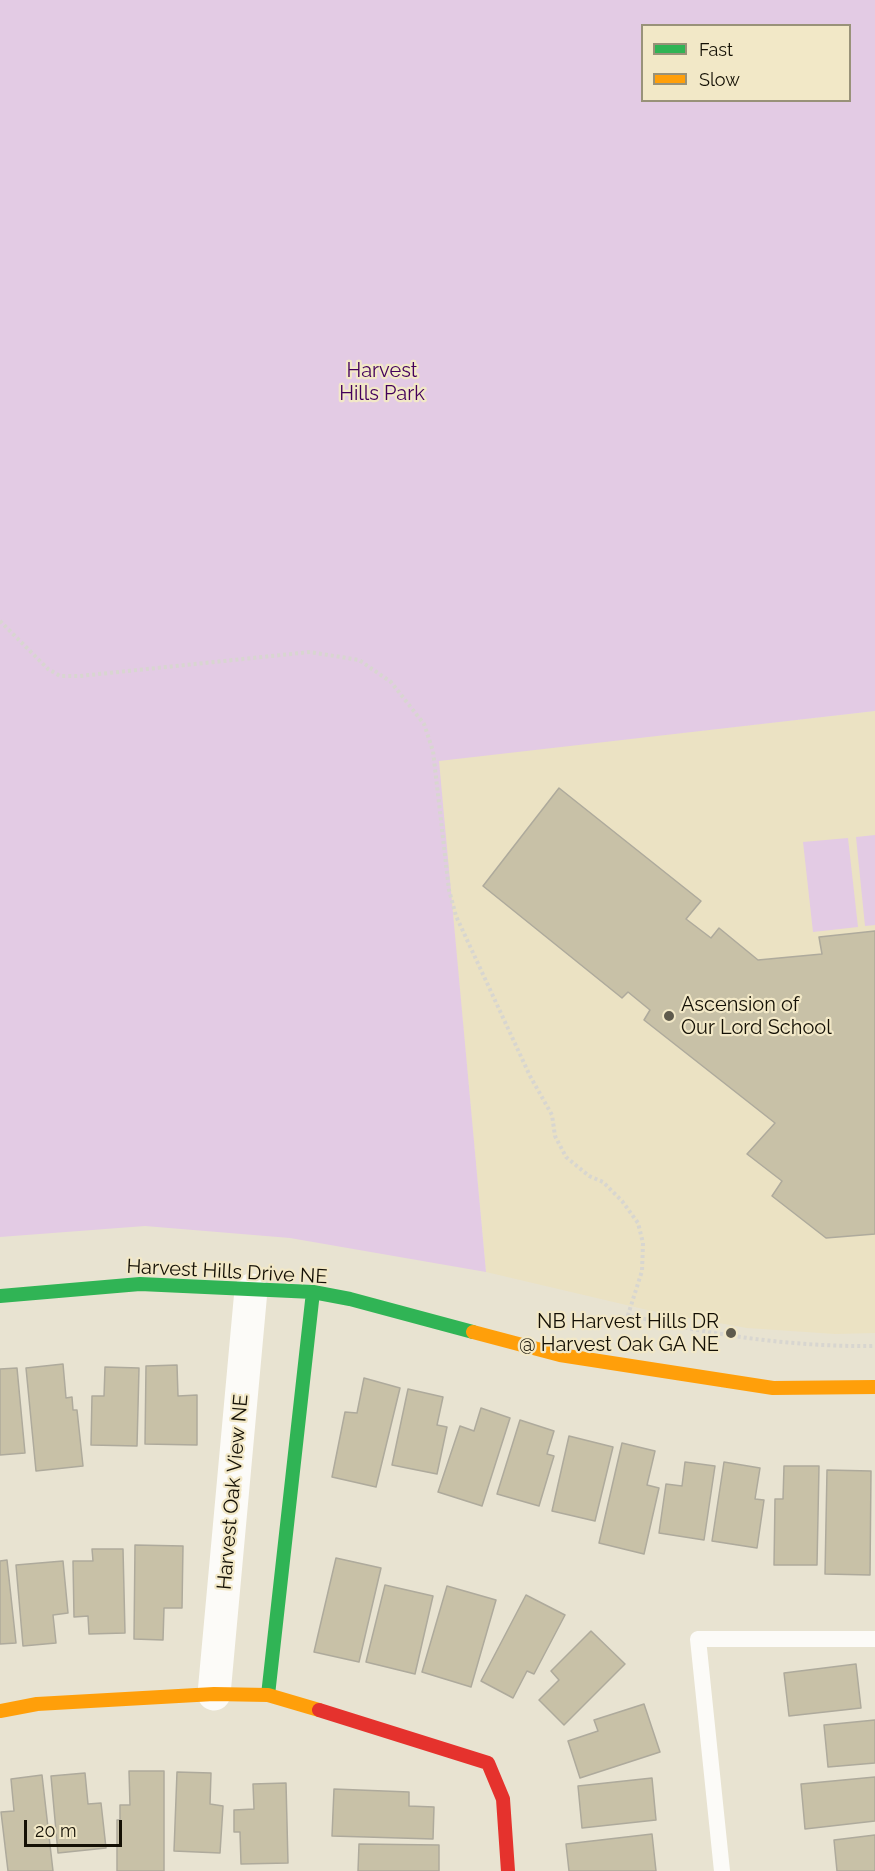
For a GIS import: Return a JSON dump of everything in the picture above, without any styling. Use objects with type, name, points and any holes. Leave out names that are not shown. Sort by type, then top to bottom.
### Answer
[{"type":"street","name":"Harvest Hills Drive NE","points":[[0,1296],[140,1284],[313,1292],[350,1299],[560,1355],[773,1388],[875,1387]]},
{"type":"street","name":"Harvest Oak View NE","points":[[214,1694],[251,1290]]},
{"type":"street","points":[[268,1695],[313,1292]]},
{"type":"street","points":[[0,1711],[37,1704],[214,1694],[268,1695],[387,1730],[488,1763],[503,1800],[508,1871]]},
{"type":"lane","points":[[722,1871],[698,1639],[875,1639]]},
{"type":"path","points":[[0,621],[48,669],[60,676],[80,676],[310,652],[359,660],[391,682],[424,724],[433,751],[449,890],[456,916],[530,1076],[552,1114],[555,1136],[566,1157],[589,1176],[603,1182],[622,1201],[638,1223],[643,1243],[642,1271],[628,1315],[686,1329],[776,1342],[833,1347],[875,1346]]},
{"type":"shaded area","name":"Ascension of Our Lord School","points":[[875,711],[875,1333],[835,1334],[747,1328],[656,1312],[486,1272],[438,760]]},
{"type":"green space","name":"Harvest Hills Park","points":[[0,0],[875,0],[875,711],[439,761],[486,1272],[290,1238],[145,1226],[0,1237]]},
{"type":"green space","points":[[875,835],[875,925],[865,926],[856,837]]},
{"type":"green space","points":[[848,838],[858,927],[813,932],[803,842]]},
{"type":"building","points":[[559,788],[701,901],[686,919],[711,938],[719,928],[758,960],[822,954],[819,937],[875,931],[875,1234],[826,1238],[772,1196],[782,1181],[747,1154],[775,1123],[644,1020],[650,1010],[628,992],[622,998],[483,886]]},
{"type":"building","points":[[63,1364],[66,1398],[72,1397],[73,1410],[77,1410],[83,1466],[36,1471],[26,1368]]},
{"type":"building","points":[[177,1365],[178,1396],[197,1395],[197,1445],[145,1444],[146,1366]]},
{"type":"building","points":[[105,1367],[139,1368],[137,1446],[91,1445],[92,1396],[104,1396]]},
{"type":"building","points":[[17,1368],[25,1453],[0,1455],[0,1369]]},
{"type":"building","points":[[364,1378],[400,1388],[376,1487],[332,1477],[345,1412],[357,1413]]},
{"type":"building","points":[[408,1389],[443,1397],[437,1425],[447,1427],[437,1474],[392,1465]]},
{"type":"building","points":[[481,1408],[510,1418],[482,1506],[438,1492],[460,1426],[474,1431]]},
{"type":"building","points":[[520,1420],[554,1431],[547,1454],[554,1456],[539,1506],[497,1494]]},
{"type":"building","points":[[569,1436],[613,1447],[595,1521],[552,1511]]},
{"type":"building","points":[[622,1443],[655,1451],[647,1485],[659,1488],[644,1554],[599,1543]]},
{"type":"building","points":[[685,1462],[715,1466],[704,1540],[659,1533],[666,1484],[682,1486]]},
{"type":"building","points":[[724,1462],[760,1468],[755,1499],[764,1500],[757,1548],[712,1541]]},
{"type":"building","points":[[784,1466],[819,1466],[817,1565],[774,1565],[775,1499],[783,1499]]},
{"type":"building","points":[[827,1470],[871,1471],[870,1575],[825,1574]]},
{"type":"building","points":[[135,1545],[183,1546],[182,1608],[164,1608],[163,1640],[134,1639]]},
{"type":"building","points":[[92,1549],[123,1549],[125,1633],[89,1634],[88,1616],[74,1617],[73,1561],[93,1561]]},
{"type":"building","points":[[336,1558],[381,1568],[359,1662],[314,1652]]},
{"type":"building","points":[[7,1560],[16,1643],[0,1644],[0,1561]]},
{"type":"building","points":[[63,1561],[68,1613],[53,1615],[56,1643],[23,1646],[16,1565]]},
{"type":"building","points":[[385,1585],[433,1596],[415,1674],[366,1662]]},
{"type":"building","points":[[447,1586],[496,1600],[471,1687],[422,1672]]},
{"type":"building","points":[[526,1595],[565,1615],[534,1674],[527,1671],[513,1698],[481,1681]]},
{"type":"building","points":[[591,1631],[625,1664],[564,1725],[539,1700],[559,1680],[551,1671]]},
{"type":"building","points":[[856,1664],[861,1708],[789,1716],[784,1673]]},
{"type":"building","points":[[644,1704],[660,1752],[580,1778],[568,1741],[598,1731],[594,1720]]},
{"type":"building","points":[[875,1720],[875,1763],[828,1767],[824,1725]]},
{"type":"building","points":[[129,1771],[164,1771],[164,1871],[117,1871],[117,1820],[120,1820],[120,1805],[130,1805]]},
{"type":"building","points":[[177,1772],[211,1773],[210,1804],[223,1806],[220,1853],[174,1851]]},
{"type":"building","points":[[85,1773],[88,1804],[101,1803],[106,1848],[58,1853],[51,1776]]},
{"type":"building","points":[[42,1775],[53,1871],[8,1871],[1,1812],[14,1811],[11,1779]]},
{"type":"building","points":[[875,1777],[875,1821],[805,1829],[801,1784]]},
{"type":"building","points":[[652,1778],[656,1820],[582,1828],[578,1786]]},
{"type":"building","points":[[286,1783],[288,1863],[241,1864],[240,1832],[234,1832],[234,1810],[254,1809],[253,1784]]},
{"type":"building","points":[[334,1789],[409,1792],[409,1806],[434,1807],[433,1839],[332,1836]]},
{"type":"building","points":[[652,1834],[656,1871],[569,1871],[566,1844]]},
{"type":"building","points":[[875,1835],[875,1871],[837,1871],[834,1840]]},
{"type":"building","points":[[359,1844],[439,1845],[439,1871],[358,1871]]},
{"type":"traffic: fast","points":[[0,1296],[140,1284],[313,1292],[350,1299],[473,1332]]},
{"type":"traffic: fast","points":[[268,1695],[313,1292]]},
{"type":"traffic: slow","points":[[473,1332],[560,1355],[773,1388],[875,1387]]},
{"type":"traffic: slow","points":[[0,1711],[37,1704],[214,1694],[268,1695],[319,1710]]},
{"type":"traffic: jam","points":[[319,1710],[488,1763],[503,1799],[508,1871]]},
{"type":"place","name":"Ascension of Our Lord School","points":[[669,1016]]},
{"type":"place","name":"NB Harvest Hills DR @ Harvest Oak GA NE","points":[[731,1333]]}]
